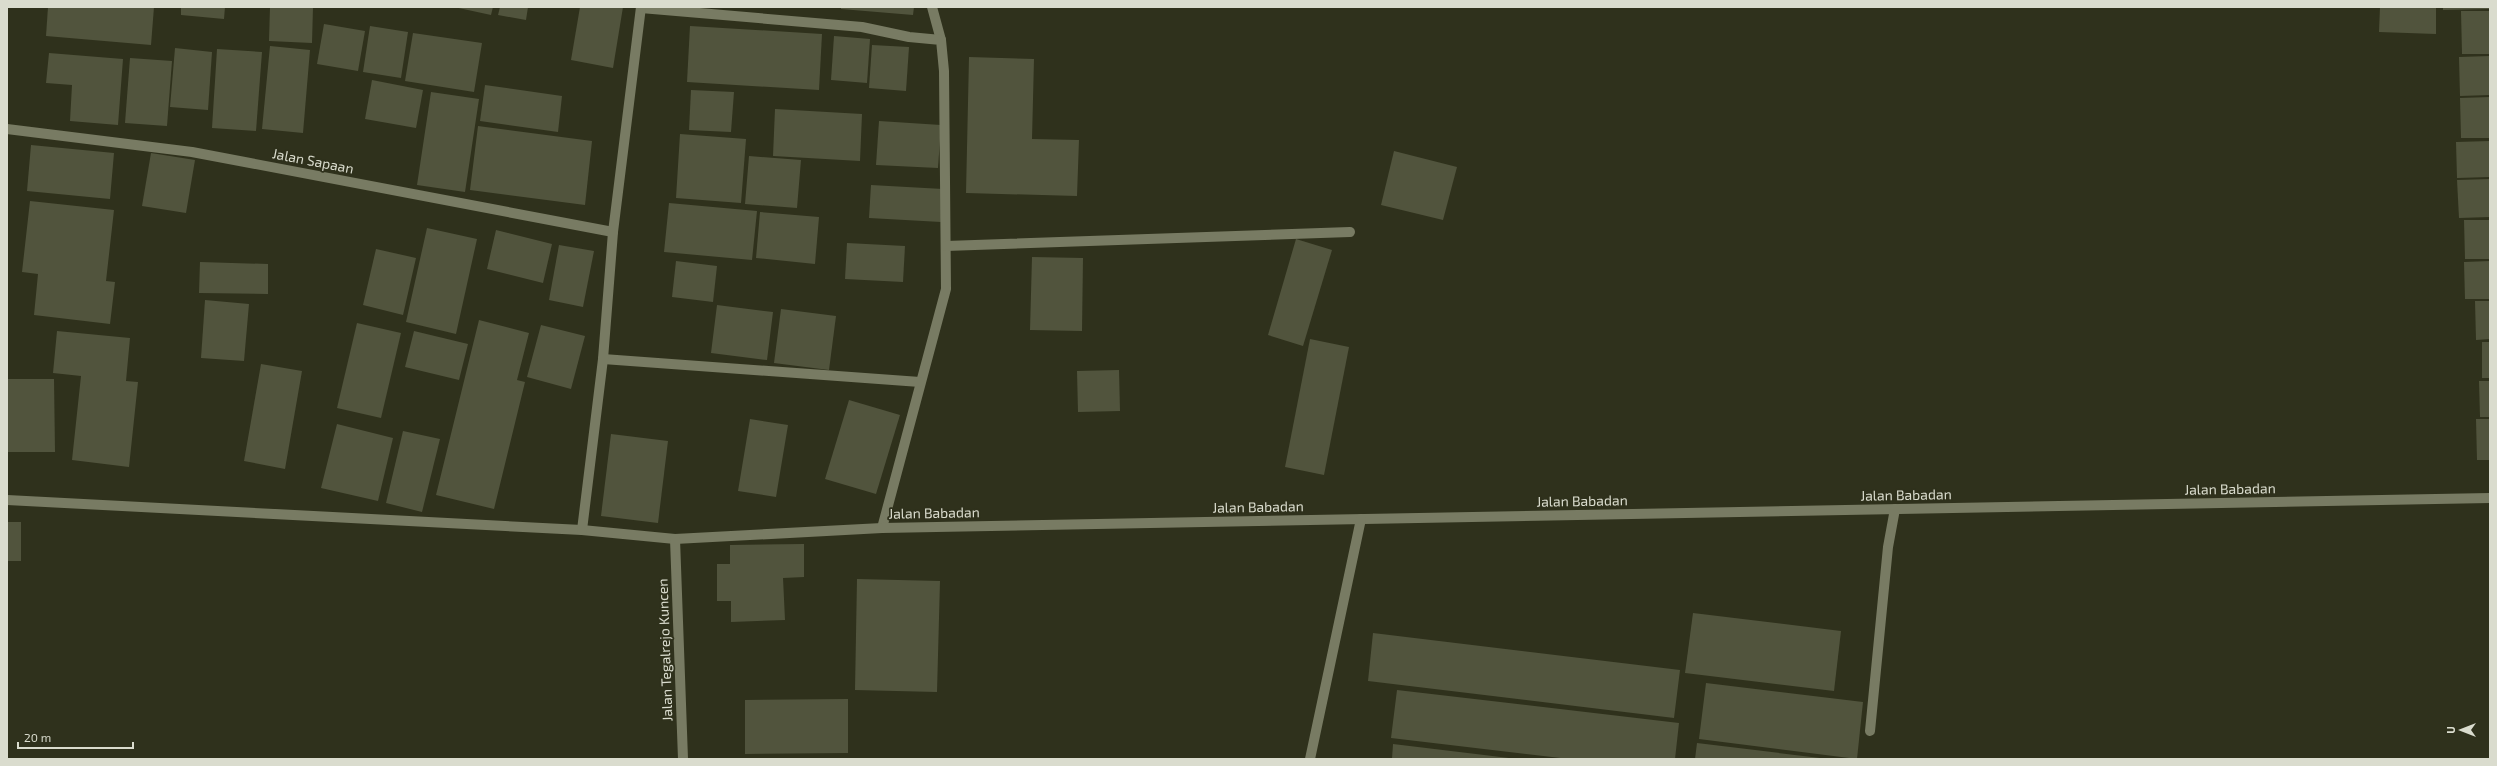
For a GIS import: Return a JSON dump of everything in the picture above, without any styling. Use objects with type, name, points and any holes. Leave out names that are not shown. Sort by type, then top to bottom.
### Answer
[{"type":"street","points":[[582,530],[603,359],[613,232],[641,7],[862,27],[909,37],[941,40]]},
{"type":"street","points":[[882,528],[946,289],[944,71],[941,40],[932,7]]},
{"type":"street","name":"Jalan Sapaan","points":[[7,129],[192,152],[613,232]]},
{"type":"street","points":[[946,246],[1350,232]]},
{"type":"street","points":[[603,359],[920,382]]},
{"type":"street","name":"Jalan Babadan","points":[[7,500],[582,530],[675,539],[882,528],[2490,498]]},
{"type":"street","points":[[1870,731],[1888,547],[1895,509]]},
{"type":"street","points":[[1310,759],[1361,519]]},
{"type":"street","name":"Jalan Tegalrejo Kuncen","points":[[675,539],[683,759]]},
{"type":"building","points":[[48,7],[154,7],[151,45],[46,36]]},
{"type":"building","points":[[181,7],[225,7],[224,19],[181,15]]},
{"type":"building","points":[[270,7],[313,7],[312,43],[269,41]]},
{"type":"building","points":[[454,7],[493,7],[491,15]]},
{"type":"building","points":[[500,7],[528,7],[526,20],[498,15]]},
{"type":"building","points":[[580,7],[623,7],[613,68],[571,60]]},
{"type":"building","points":[[841,7],[914,7],[913,15],[841,9]]},
{"type":"building","points":[[2380,7],[2436,7],[2436,34],[2379,32]]},
{"type":"building","points":[[2443,7],[2490,7],[2490,9],[2443,10]]},
{"type":"building","points":[[2461,11],[2490,11],[2490,54],[2462,54]]},
{"type":"building","points":[[324,24],[365,31],[358,71],[317,64]]},
{"type":"building","points":[[370,26],[408,32],[401,78],[363,72]]},
{"type":"building","points":[[690,26],[822,34],[819,90],[687,82]]},
{"type":"building","points":[[413,33],[482,43],[474,92],[405,81]]},
{"type":"building","points":[[834,36],[870,39],[867,83],[831,80]]},
{"type":"building","points":[[872,45],[909,47],[906,91],[869,88]]},
{"type":"building","points":[[270,46],[310,50],[303,133],[262,129]]},
{"type":"building","points":[[175,48],[212,52],[208,110],[170,107]]},
{"type":"building","points":[[217,49],[262,52],[256,131],[212,128]]},
{"type":"building","points":[[49,53],[123,59],[118,125],[70,121],[72,85],[46,83]]},
{"type":"building","points":[[2490,56],[2490,95],[2460,96],[2459,57]]},
{"type":"building","points":[[969,57],[1034,59],[1032,139],[1079,140],[1077,196],[966,193]]},
{"type":"building","points":[[130,58],[172,61],[167,126],[125,123]]},
{"type":"building","points":[[372,80],[423,90],[416,128],[365,119]]},
{"type":"building","points":[[485,85],[562,96],[558,132],[480,121]]},
{"type":"building","points":[[691,90],[734,92],[731,132],[689,130]]},
{"type":"building","points":[[431,92],[479,99],[465,192],[417,185]]},
{"type":"building","points":[[2490,97],[2490,138],[2461,138],[2460,98]]},
{"type":"building","points":[[775,109],[862,114],[860,161],[773,156]]},
{"type":"building","points":[[879,121],[941,125],[938,168],[876,165]]},
{"type":"building","points":[[478,126],[592,141],[585,205],[470,190]]},
{"type":"building","points":[[680,134],[746,139],[741,203],[676,198]]},
{"type":"building","points":[[2490,141],[2490,177],[2457,178],[2456,142]]},
{"type":"building","points":[[31,145],[114,153],[110,199],[27,191]]},
{"type":"building","points":[[1394,151],[1457,167],[1443,220],[1381,205]]},
{"type":"building","points":[[151,153],[195,160],[186,213],[142,206]]},
{"type":"building","points":[[749,156],[801,160],[797,208],[745,204]]},
{"type":"building","points":[[2490,179],[2490,217],[2459,218],[2457,180]]},
{"type":"building","points":[[871,185],[943,189],[941,222],[869,218]]},
{"type":"building","points":[[30,201],[114,210],[106,281],[115,282],[110,324],[34,315],[38,274],[22,272]]},
{"type":"building","points":[[669,203],[757,211],[752,260],[664,252]]},
{"type":"building","points":[[760,212],[819,217],[815,264],[756,258]]},
{"type":"building","points":[[2464,220],[2490,220],[2490,259],[2465,259]]},
{"type":"building","points":[[427,228],[477,239],[456,334],[406,322]]},
{"type":"building","points":[[496,230],[552,244],[543,283],[487,269]]},
{"type":"building","points":[[1296,239],[1332,250],[1303,346],[1268,335]]},
{"type":"building","points":[[847,243],[905,246],[903,282],[845,279]]},
{"type":"building","points":[[559,245],[594,251],[583,307],[549,300]]},
{"type":"building","points":[[376,249],[416,258],[403,315],[363,305]]},
{"type":"building","points":[[1032,257],[1083,258],[1082,331],[1030,330]]},
{"type":"building","points":[[676,261],[717,266],[713,302],[672,297]]},
{"type":"building","points":[[2490,261],[2490,299],[2465,299],[2464,262]]},
{"type":"building","points":[[200,262],[268,264],[268,294],[199,293]]},
{"type":"building","points":[[205,300],[249,304],[244,361],[201,358]]},
{"type":"building","points":[[2475,301],[2490,301],[2490,339],[2476,340]]},
{"type":"building","points":[[717,305],[773,312],[767,360],[711,353]]},
{"type":"building","points":[[781,309],[836,316],[829,370],[774,363]]},
{"type":"building","points":[[479,320],[529,333],[517,380],[525,382],[494,509],[436,495]]},
{"type":"building","points":[[357,323],[401,333],[381,418],[337,408]]},
{"type":"building","points":[[541,325],[585,336],[571,389],[527,377]]},
{"type":"building","points":[[57,331],[130,338],[126,381],[138,382],[129,467],[72,460],[81,376],[53,373]]},
{"type":"building","points":[[414,331],[468,344],[459,380],[405,367]]},
{"type":"building","points":[[1310,339],[1349,347],[1324,475],[1285,467]]},
{"type":"building","points":[[2482,342],[2490,342],[2490,378],[2482,378]]},
{"type":"building","points":[[261,364],[302,371],[285,469],[244,461]]},
{"type":"building","points":[[1119,370],[1120,411],[1078,412],[1077,371]]},
{"type":"building","points":[[7,379],[54,379],[55,452],[7,452]]},
{"type":"building","points":[[2479,381],[2490,381],[2490,417],[2480,417]]},
{"type":"building","points":[[849,400],[900,415],[876,494],[825,479]]},
{"type":"building","points":[[750,419],[788,425],[776,497],[738,491]]},
{"type":"building","points":[[2476,419],[2490,419],[2490,460],[2477,460]]},
{"type":"building","points":[[337,424],[393,438],[378,501],[321,488]]},
{"type":"building","points":[[403,431],[440,439],[422,512],[386,503]]},
{"type":"building","points":[[611,434],[668,441],[658,523],[601,516]]},
{"type":"building","points":[[7,522],[21,522],[21,561],[7,561]]},
{"type":"building","points":[[804,544],[804,577],[783,578],[785,620],[731,622],[731,601],[717,601],[717,564],[730,564],[730,545]]},
{"type":"building","points":[[857,579],[940,581],[937,692],[855,690]]},
{"type":"building","points":[[1693,613],[1841,631],[1834,691],[1685,673]]},
{"type":"building","points":[[1373,633],[1680,670],[1674,718],[1368,681]]},
{"type":"building","points":[[1706,683],[1863,702],[1857,759],[1699,739]]},
{"type":"building","points":[[1397,690],[1679,723],[1675,759],[1569,759],[1391,738]]},
{"type":"building","points":[[848,699],[848,753],[745,754],[745,700]]},
{"type":"building","points":[[1697,743],[1820,758],[1820,759],[1695,759]]},
{"type":"building","points":[[1393,744],[1509,758],[1392,759]]}]
